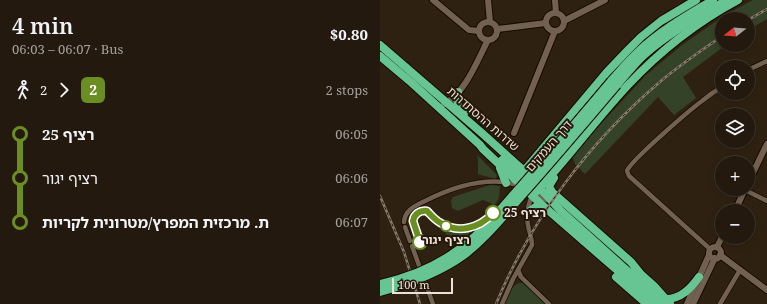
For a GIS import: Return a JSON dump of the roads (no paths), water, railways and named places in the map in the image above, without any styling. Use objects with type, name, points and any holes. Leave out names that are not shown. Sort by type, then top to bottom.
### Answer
[{"type":"highway","points":[[522,173],[606,72],[641,36],[661,21],[696,0]]},
{"type":"highway","name":"דרך העמקים","points":[[380,292],[404,285],[435,271],[456,260],[474,247],[547,168],[639,51],[663,31],[713,0]]},
{"type":"highway","name":"דרך העמקים","points":[[380,284],[427,268],[450,256],[470,242],[614,83],[655,47],[698,17],[727,0]]},
{"type":"highway","points":[[722,9],[733,0]]},
{"type":"highway","points":[[480,145],[522,173],[532,189],[556,168],[638,74],[698,24],[738,0]]},
{"type":"highway","name":"שדרות ההסתדרות","points":[[380,45],[484,134],[516,164],[548,211],[652,300]]},
{"type":"highway","name":"שדרות ההסתדרות","points":[[380,56],[434,103],[497,162],[561,210],[601,247]]},
{"type":"highway","points":[[458,92],[456,100],[458,106],[472,119],[484,134]]},
{"type":"highway","points":[[516,164],[519,165],[524,163],[538,154]]},
{"type":"highway","points":[[497,162],[506,183]]},
{"type":"highway","points":[[556,168],[555,176],[549,184],[550,190],[631,262],[666,302]]},
{"type":"highway","points":[[527,213],[538,206],[548,211]]},
{"type":"highway","points":[[601,247],[616,254],[639,272]]},
{"type":"highway","points":[[601,247],[652,300],[666,302],[690,288],[699,277]]},
{"type":"street","points":[[433,0],[469,30],[479,31]]},
{"type":"street","points":[[488,0],[490,22]]},
{"type":"street","points":[[555,0],[556,13]]},
{"type":"street","points":[[564,21],[605,0]]},
{"type":"street","points":[[514,133],[555,31],[562,27],[564,21],[562,16],[556,13],[548,15],[546,23],[550,30],[555,31]]},
{"type":"street","points":[[434,103],[440,105],[446,102],[458,92],[472,73],[488,40],[495,37],[497,29],[495,24],[490,22],[482,24],[479,31],[481,36],[488,40]]},
{"type":"street","points":[[497,29],[546,23]]},
{"type":"street","points":[[755,67],[767,61]]},
{"type":"street","points":[[715,92],[701,101],[652,144],[630,165],[627,171],[629,176],[714,253],[767,290]]},
{"type":"street","points":[[755,169],[767,144]]},
{"type":"street","points":[[433,304],[404,224],[406,214],[412,208],[452,188],[479,183],[506,183],[532,189],[527,213],[532,245],[502,304]]},
{"type":"street","points":[[755,195],[767,201]]},
{"type":"street","points":[[693,304],[718,244]]},
{"type":"street","points":[[687,304],[699,277],[714,253]]},
{"type":"street","points":[[518,270],[519,275],[549,304]]},
{"type":"street","points":[[720,304],[740,270]]},
{"type":"street","points":[[510,286],[517,281],[525,281]]},
{"type":"railway","points":[[755,16],[767,9]]},
{"type":"railway","points":[[496,304],[510,272],[545,212],[565,183],[587,156],[610,129],[635,104],[661,81],[715,41]]},
{"type":"railway","points":[[380,196],[404,252],[420,304]]},
{"type":"place","name":"רציף 25","points":[[493,213]]},
{"type":"place","name":"רציף יגור","points":[[446,226]]}]
